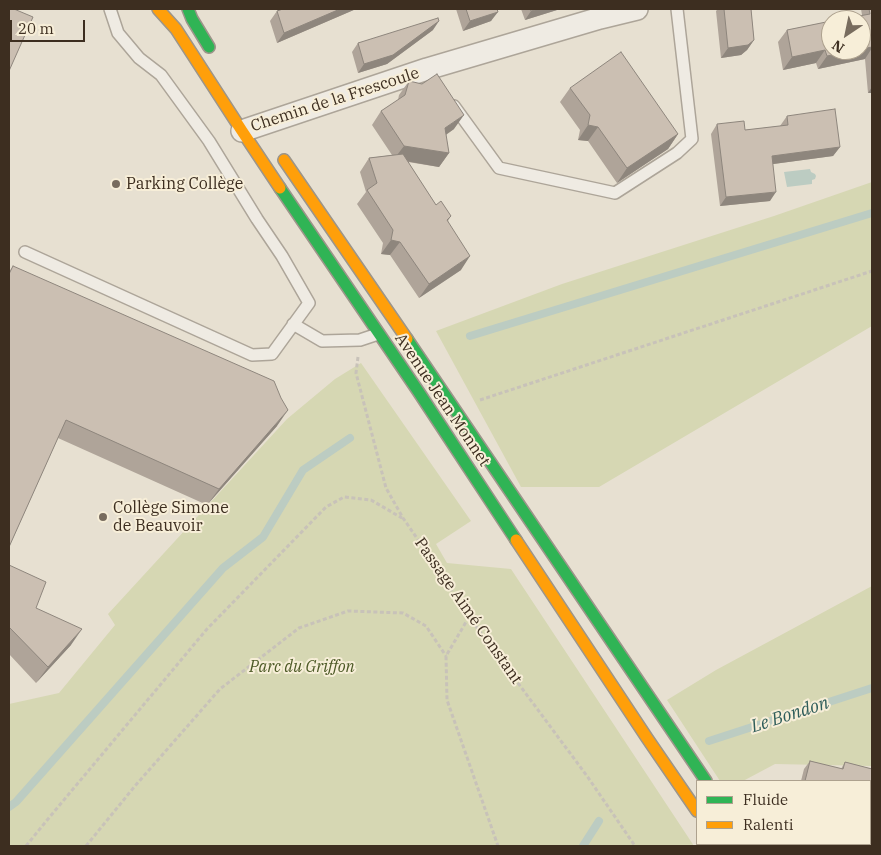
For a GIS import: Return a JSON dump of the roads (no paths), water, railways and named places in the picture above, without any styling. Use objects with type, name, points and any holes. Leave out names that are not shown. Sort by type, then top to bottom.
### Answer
[{"type":"street","name":"Avenue Jean Monnet","points":[[158,9],[255,126],[378,334],[418,391],[646,738],[696,810]]},
{"type":"street","points":[[188,9],[192,19],[218,60]]},
{"type":"street","name":"Chemin de la Frescoule","points":[[255,126],[430,73],[599,14],[638,9]]},
{"type":"street","name":"Avenue Jean Monnet","points":[[276,148],[702,776]]},
{"type":"lane","points":[[25,252],[252,355],[272,354],[309,303],[282,256],[209,141],[161,75],[139,58],[118,33],[110,9]]},
{"type":"lane","points":[[449,100],[499,168],[615,192],[678,153],[692,139],[677,9]]},
{"type":"lane","points":[[293,324],[322,341],[359,345],[378,334]]},
{"type":"waterway","points":[[470,336],[872,213]]},
{"type":"waterway","points":[[9,807],[16,802],[223,568],[263,537],[303,470],[350,438]]},
{"type":"waterway","name":"Le Bondon","points":[[709,741],[872,688]]},
{"type":"waterway","name":"Le Bondon","points":[[583,846],[599,821]]},
{"type":"place","name":"Parking Collège","points":[[116,184]]},
{"type":"place","name":"Collège Simone de Beauvoir","points":[[103,517]]},
{"type":"park label","name":"Parc du Griffon","points":[[302,667]]}]
